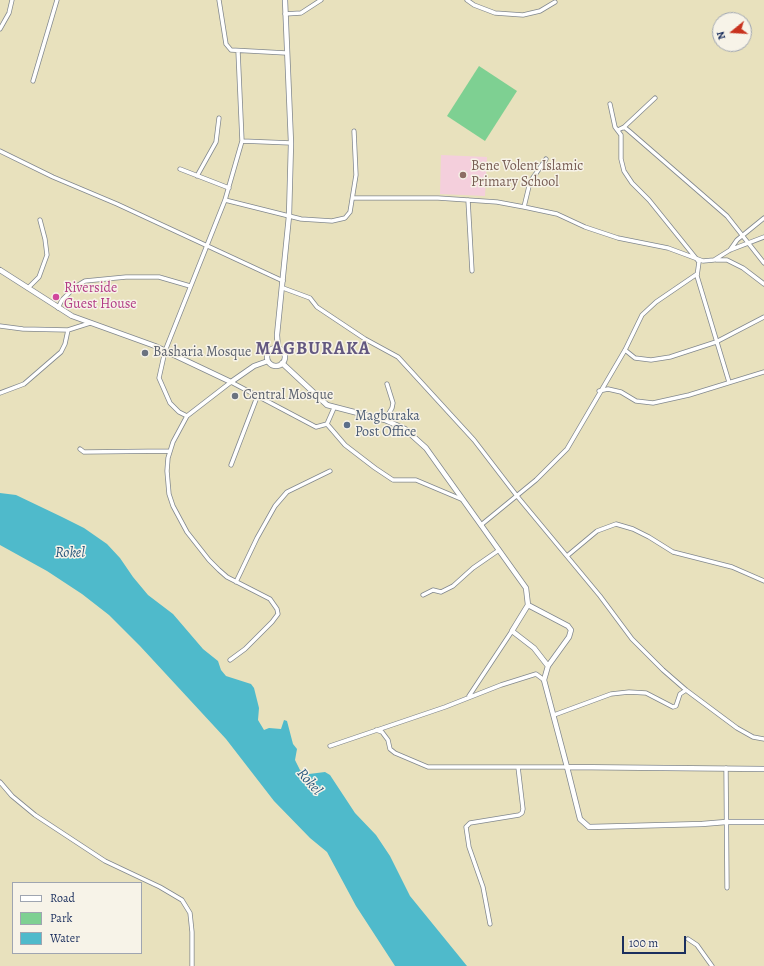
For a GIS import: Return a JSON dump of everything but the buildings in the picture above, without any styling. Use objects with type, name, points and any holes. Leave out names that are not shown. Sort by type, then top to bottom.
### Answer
[{"type":"street","points":[[0,29],[9,13],[12,0]]},
{"type":"street","points":[[33,81],[57,0]]},
{"type":"street","points":[[219,0],[226,44],[231,50],[286,53]]},
{"type":"street","points":[[268,361],[274,366],[282,363],[284,358],[284,354],[278,348],[289,216],[291,143],[286,53],[285,0]]},
{"type":"street","points":[[285,14],[301,13],[321,0]]},
{"type":"street","points":[[467,0],[474,5],[495,13],[523,15],[540,11],[555,2]]},
{"type":"street","points":[[187,416],[179,412],[170,403],[160,382],[165,351],[225,200],[242,141],[238,51]]},
{"type":"street","points":[[618,130],[629,124],[655,98]]},
{"type":"street","points":[[610,104],[615,127],[621,135],[621,159],[624,171],[632,183],[649,200],[697,258],[699,266],[697,274],[729,382]]},
{"type":"street","points":[[197,176],[216,142],[219,118]]},
{"type":"street","points":[[618,130],[624,127],[658,157],[685,178],[727,216],[764,263]]},
{"type":"street","points":[[225,200],[289,216],[332,221],[345,218],[350,212],[356,175],[354,131]]},
{"type":"street","points":[[242,141],[291,143]]},
{"type":"street","points":[[0,151],[54,177],[283,280]]},
{"type":"street","points":[[524,207],[530,182],[546,159]]},
{"type":"street","points":[[180,169],[229,188]]},
{"type":"street","points":[[353,198],[468,200],[524,207],[557,214],[585,227],[618,238],[668,248],[697,258],[703,262],[727,260],[743,268],[764,284]]},
{"type":"street","points":[[468,200],[472,271]]},
{"type":"street","points":[[730,250],[743,235],[764,218]]},
{"type":"street","points":[[28,288],[39,277],[47,255],[40,220]]},
{"type":"street","points":[[714,260],[730,250],[750,244],[764,237]]},
{"type":"street","points":[[0,270],[58,308],[90,324],[119,332],[165,351],[231,382],[316,427],[327,424]]},
{"type":"street","points":[[481,525],[517,496],[567,449],[599,391],[624,350],[642,315],[656,302],[697,274]]},
{"type":"street","points":[[58,308],[62,300],[75,287],[85,281],[126,277],[159,277],[190,286]]},
{"type":"street","points":[[282,288],[310,298],[317,307],[365,339],[398,357],[474,440],[517,496],[632,638],[662,670],[737,728],[753,737],[764,739]]},
{"type":"street","points":[[624,350],[635,358],[652,360],[694,350],[716,342],[764,317]]},
{"type":"street","points":[[0,326],[68,330],[90,324]]},
{"type":"street","points":[[14,390],[24,384],[61,352],[65,344],[68,330]]},
{"type":"street","points":[[268,361],[268,352],[278,348]]},
{"type":"street","points":[[230,660],[245,649],[278,614],[275,604],[270,599],[227,577],[209,560],[180,520],[169,494],[167,471],[170,451],[187,416],[254,366],[268,361]]},
{"type":"street","points":[[282,363],[327,405],[385,420],[405,429],[416,438],[439,465],[461,499],[526,588],[528,605],[468,697]]},
{"type":"street","points":[[599,391],[608,389],[620,392],[636,401],[653,403],[689,395],[764,372]]},
{"type":"street","points":[[0,393],[24,384]]},
{"type":"street","points":[[385,420],[392,408],[393,403],[387,384]]},
{"type":"street","points":[[231,465],[257,397]]},
{"type":"street","points":[[327,424],[334,408]]},
{"type":"street","points":[[327,424],[345,445],[393,480],[416,480],[461,499]]},
{"type":"street","points":[[80,449],[84,452],[170,451]]},
{"type":"street","points":[[236,582],[257,538],[279,501],[287,492],[330,471]]},
{"type":"street","points":[[567,556],[597,531],[616,524],[644,534],[673,552],[732,567],[764,581]]},
{"type":"street","points":[[423,595],[433,590],[441,592],[452,586],[473,568],[499,550]]},
{"type":"street","points":[[528,605],[568,626],[571,630],[569,637],[548,666],[544,680],[580,819],[589,826],[764,822]]},
{"type":"street","points":[[512,630],[534,648],[548,666]]},
{"type":"street","points":[[330,746],[501,684],[536,674],[544,680]]},
{"type":"street","points":[[554,715],[611,694],[629,692],[646,693],[674,707],[676,706],[680,694],[686,690]]},
{"type":"street","points":[[376,730],[382,732],[388,740],[390,748],[395,753],[428,767],[764,769]]},
{"type":"street","points":[[490,924],[483,887],[469,847],[466,827],[470,823],[476,821],[519,815],[522,813],[523,809],[518,767]]},
{"type":"street","points":[[726,768],[727,888]]},
{"type":"street","points":[[0,782],[12,796],[35,814],[105,861],[160,887],[182,900],[190,913],[192,932],[192,966]]},
{"type":"street","points":[[688,939],[696,945],[712,966]]},
{"type":"shaded area","name":"Bene Volent Islamic Primary School","points":[[441,155],[487,157],[485,196],[440,194]]},
{"type":"green space","points":[[479,66],[517,91],[485,141],[447,116]]},
{"type":"water","name":"Rokel","points":[[0,493],[16,495],[84,528],[107,544],[120,558],[148,595],[173,614],[203,649],[218,661],[221,670],[226,676],[251,684],[254,688],[259,708],[258,720],[264,730],[269,728],[281,729],[284,720],[287,721],[293,744],[297,749],[295,760],[300,770],[309,774],[325,772],[330,775],[355,813],[376,835],[390,856],[410,896],[467,966],[395,966],[356,906],[327,852],[310,838],[274,801],[226,739],[140,646],[109,615],[82,594],[47,571],[0,545]]},
{"type":"place","name":"Bene Volent Islamic Primary School","points":[[463,175]]},
{"type":"place","name":"Riverside Guest House","points":[[56,297]]},
{"type":"place","name":"Basharia Mosque","points":[[145,353]]},
{"type":"place","name":"Central Mosque","points":[[235,396]]},
{"type":"place","name":"Magburaka Post Office","points":[[347,425]]},
{"type":"district","name":"MAGBURAKA","points":[[313,350]]}]
